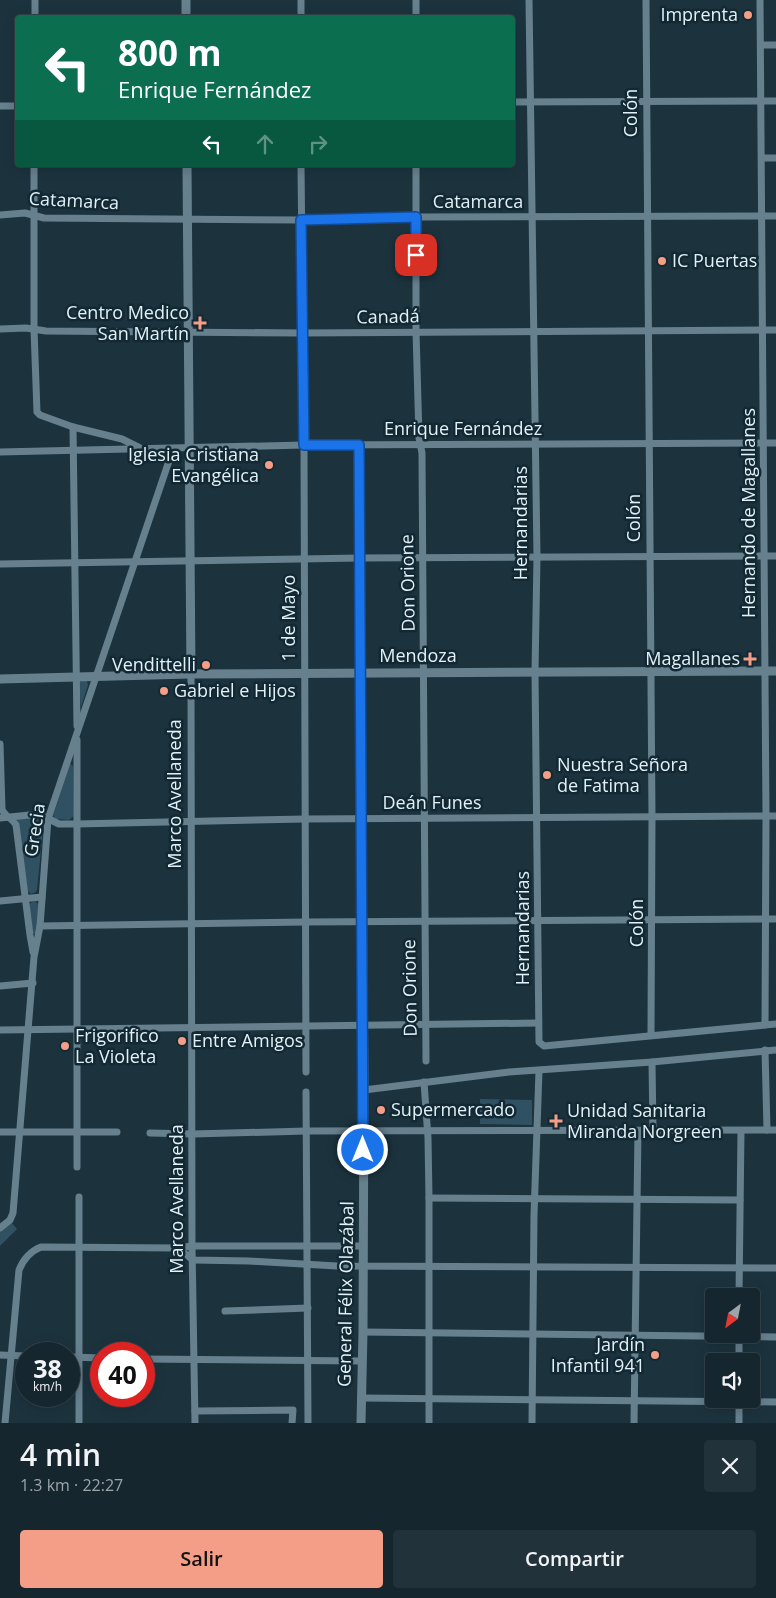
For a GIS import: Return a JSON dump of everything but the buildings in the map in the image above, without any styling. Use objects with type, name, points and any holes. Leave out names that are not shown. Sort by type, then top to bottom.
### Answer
[{"type":"street","points":[[35,0],[35,15]]},
{"type":"street","points":[[186,0],[186,15]]},
{"type":"street","points":[[301,0],[301,15]]},
{"type":"street","points":[[416,0],[416,15]]},
{"type":"street","name":"Hernandarias","points":[[529,0],[537,557],[535,672],[539,1042],[541,1045],[651,1035]]},
{"type":"street","name":"Colón","points":[[646,0],[652,817],[651,1035]]},
{"type":"street","name":"Hernando de Magallanes","points":[[760,0],[766,816],[765,1025]]},
{"type":"street","points":[[761,45],[776,45]]},
{"type":"street","points":[[515,102],[776,101]]},
{"type":"street","points":[[0,106],[15,106]]},
{"type":"street","points":[[762,158],[776,158]]},
{"type":"street","points":[[34,167],[34,329],[37,412],[40,415],[74,427],[122,439],[142,449]]},
{"type":"street","name":"Marco Avellaneda","points":[[187,167],[191,674],[190,822],[193,1026],[192,1246],[195,1423]]},
{"type":"street","name":"1 de Mayo","points":[[301,167],[306,1072]]},
{"type":"street","name":"Don Orione","points":[[416,167],[416,331],[419,438],[422,453],[426,1061]]},
{"type":"street","name":"Catamarca","points":[[0,215],[25,214],[44,218],[187,220],[776,216]]},
{"type":"street","name":"Canadá","points":[[0,330],[302,333],[776,330]]},
{"type":"street","points":[[74,427],[77,733],[77,1167]]},
{"type":"street","name":"Enrique Fernández","points":[[0,452],[304,445],[776,443]]},
{"type":"street","name":"General Félix Olazábal","points":[[359,445],[364,1090],[361,1423]]},
{"type":"street","name":"Grecia","points":[[0,1228],[12,1216],[34,957],[40,926],[48,819],[173,449]]},
{"type":"street","points":[[0,564],[360,558],[776,556]]},
{"type":"street","name":"Mendoza","points":[[0,679],[75,676],[360,672],[776,671]]},
{"type":"street","points":[[0,744],[2,809],[16,825],[34,957]]},
{"type":"street","name":"Deán Funes","points":[[0,818],[35,814],[43,815],[59,824],[76,824],[361,818],[776,816]]},
{"type":"street","points":[[0,901],[42,897]]},
{"type":"street","points":[[40,926],[538,920],[776,920]]},
{"type":"street","points":[[0,986],[33,983]]},
{"type":"street","points":[[0,1030],[538,1023]]},
{"type":"street","points":[[651,1035],[776,1024]]},
{"type":"street","points":[[765,1050],[767,1130]]},
{"type":"street","points":[[364,1090],[509,1072],[652,1062],[776,1050]]},
{"type":"street","points":[[652,1062],[653,1130]]},
{"type":"street","points":[[532,1423],[534,1199],[539,1071]]},
{"type":"street","points":[[424,1082],[430,1266],[429,1423]]},
{"type":"street","points":[[306,1092],[308,1423]]},
{"type":"street","points":[[150,1133],[776,1130]]},
{"type":"street","points":[[634,1423],[638,1131]]},
{"type":"street","points":[[739,1288],[741,1131]]},
{"type":"street","points":[[0,1132],[117,1132]]},
{"type":"street","points":[[78,1197],[80,1342]]},
{"type":"street","points":[[429,1198],[740,1200]]},
{"type":"street","points":[[5,1423],[19,1270],[24,1260],[36,1248],[78,1246],[178,1248],[192,1246],[363,1246]]},
{"type":"street","points":[[178,1248],[193,1260],[363,1267],[776,1268]]},
{"type":"street","points":[[225,1311],[308,1308]]},
{"type":"street","points":[[363,1332],[705,1335]]},
{"type":"street","points":[[760,1336],[776,1337]]},
{"type":"street","points":[[0,1355],[15,1355]]},
{"type":"street","points":[[80,1357],[90,1357]]},
{"type":"street","points":[[155,1359],[362,1361]]},
{"type":"street","points":[[361,1398],[705,1400]]},
{"type":"street","points":[[760,1401],[776,1402]]},
{"type":"street","points":[[79,1407],[79,1423]]},
{"type":"street","points":[[739,1408],[739,1423]]},
{"type":"street","points":[[195,1411],[292,1410],[292,1423]]},
{"type":"shaded area","points":[[87,681],[88,685],[81,707],[79,682]]},
{"type":"shaded area","points":[[70,764],[73,766],[74,816],[69,820],[56,819],[53,816]]},
{"type":"shaded area","points":[[39,817],[44,821],[37,889],[36,892],[31,894],[27,890],[17,821],[18,819]]},
{"type":"shaded area","points":[[35,901],[38,904],[37,933],[33,934],[28,904]]},
{"type":"shaded area","points":[[480,1099],[532,1100],[532,1125],[480,1124]]},
{"type":"shaded area","points":[[11,1222],[17,1229],[0,1246],[0,1232]]},
{"type":"place","name":"Imprenta","points":[[748,15]]},
{"type":"place","name":"IC Puertas","points":[[662,261]]},
{"type":"place","name":"Centro Medico San Martín","points":[[200,323]]},
{"type":"place","name":"Iglesia Cristiana Evangélica","points":[[269,465]]},
{"type":"place","name":"Magallanes","points":[[750,659]]},
{"type":"place","name":"Vendittelli","points":[[206,665]]},
{"type":"place","name":"Gabriel e Hijos","points":[[164,691]]},
{"type":"place","name":"Nuestra Señora de Fatima","points":[[547,775]]},
{"type":"place","name":"Entre Amigos","points":[[182,1041]]},
{"type":"place","name":"Frigorifico La Violeta","points":[[65,1046]]},
{"type":"place","name":"Supermercado","points":[[381,1110]]},
{"type":"place","name":"Unidad Sanitaria Miranda Norgreen","points":[[556,1121]]},
{"type":"place","name":"Jardín Infantil 941","points":[[655,1355]]},
{"type":"route","points":[[363,1150],[359,445],[304,445],[301,220],[416,217],[416,255]]}]
